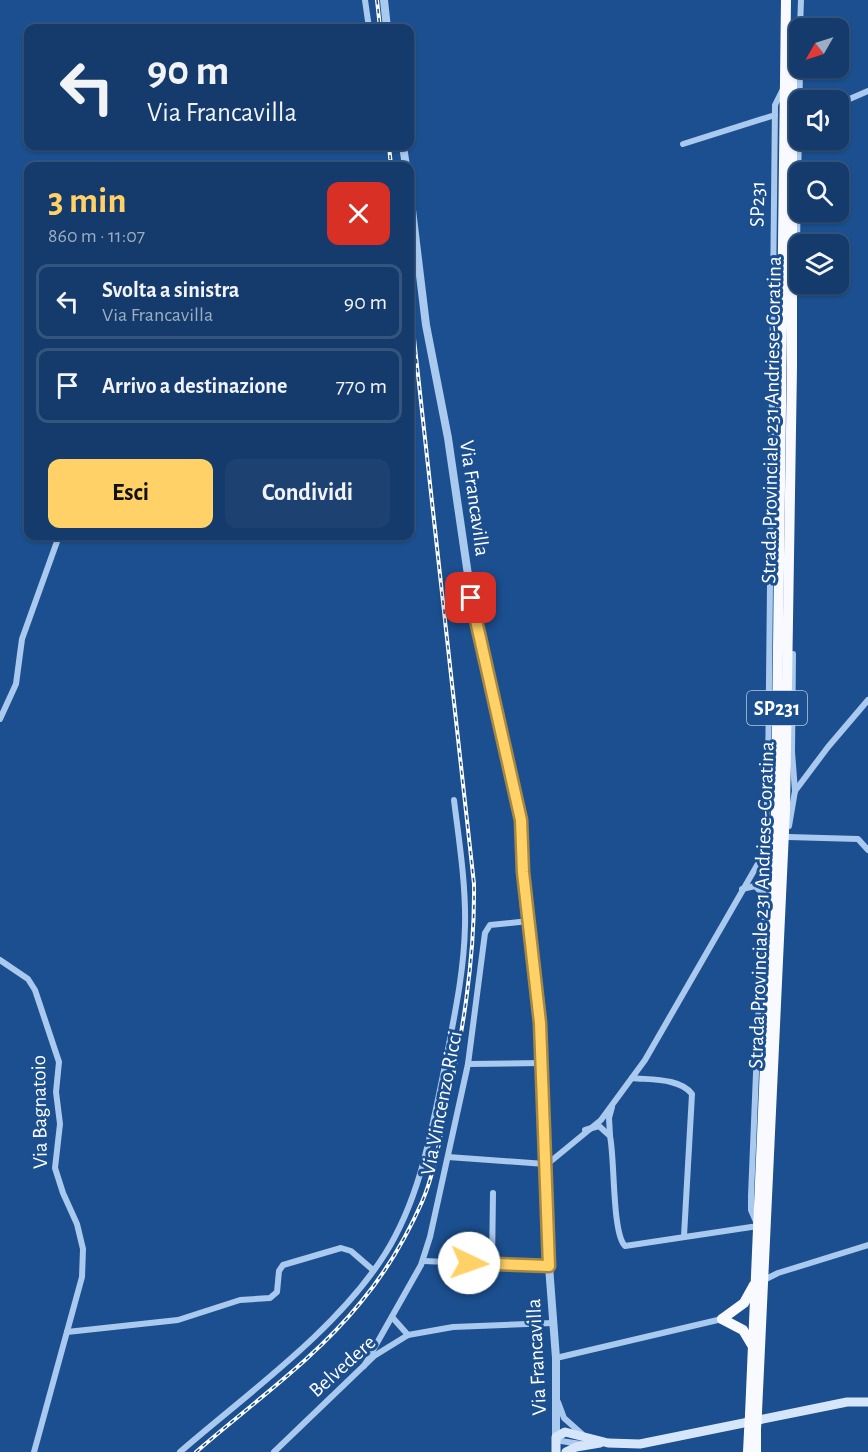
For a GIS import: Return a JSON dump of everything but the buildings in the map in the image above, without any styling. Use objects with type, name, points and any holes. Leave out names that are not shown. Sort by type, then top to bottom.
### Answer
[{"type":"highway","name":"Strada Provinciale 231 Andriese-Coratina","points":[[753,1414],[753,1347],[760,1281],[758,1226],[776,820],[786,0]]},
{"type":"highway","name":"Strada Provinciale 231 Andriese-Coratina","points":[[748,1452],[752,1431],[783,879],[792,356],[792,0]]},
{"type":"highway","points":[[753,1347],[743,1330],[722,1319],[744,1303],[760,1281]]},
{"type":"highway","name":"Strada Provinciale 231 Andriese-Coratina","points":[[752,1431],[756,1452]]},
{"type":"main road","points":[[556,1437],[565,1432],[585,1440],[608,1443],[661,1441],[847,1402],[868,1402]]},
{"type":"main road","name":"Via Francavilla","points":[[556,1437],[556,1452]]},
{"type":"main road","points":[[566,1452],[585,1440]]},
{"type":"street","points":[[365,0],[368,24]]},
{"type":"street","points":[[384,0],[387,24]]},
{"type":"street","points":[[800,18],[801,0]]},
{"type":"street","name":"SP231","points":[[758,1226],[751,1210],[751,1196],[768,778],[775,105],[785,84]]},
{"type":"street","points":[[849,99],[868,91]]},
{"type":"street","points":[[683,144],[775,115]]},
{"type":"street","points":[[783,879],[795,791],[792,752],[799,150]]},
{"type":"street","name":"Via Francavilla","points":[[414,226],[426,325],[448,438],[474,616],[521,820],[523,872],[537,986],[542,1063],[549,1266],[558,1399],[556,1437]]},
{"type":"street","points":[[0,719],[16,684],[22,639],[29,625],[57,540]]},
{"type":"street","points":[[795,791],[868,700]]},
{"type":"street","points":[[180,1452],[327,1324],[384,1255],[404,1219],[422,1172],[455,1013],[465,924],[454,800]]},
{"type":"street","points":[[788,837],[858,839],[868,850]]},
{"type":"street","points":[[448,1157],[545,1165],[585,1130],[601,1120],[632,1078],[670,1018],[764,854]]},
{"type":"street","points":[[742,890],[750,885],[755,886],[764,895]]},
{"type":"street","name":"Via Vincenzo Ricci","points":[[364,1366],[423,1261],[468,1064],[487,928],[529,921]]},
{"type":"street","name":"Via Bagnatoio","points":[[0,960],[28,979],[35,990],[59,1062],[56,1092],[60,1124],[55,1168],[77,1224],[83,1249],[82,1277],[34,1452]]},
{"type":"street","points":[[468,1064],[542,1063]]},
{"type":"street","points":[[632,1078],[678,1084],[692,1094],[684,1236]]},
{"type":"street","points":[[614,1102],[609,1118],[610,1136],[619,1239],[625,1246],[758,1226]]},
{"type":"street","points":[[585,1130],[599,1126],[610,1136]]},
{"type":"street","points":[[492,1264],[494,1193]]},
{"type":"street","points":[[760,1281],[788,1269],[868,1245]]},
{"type":"street","points":[[68,1332],[178,1320],[240,1300],[270,1298],[277,1292],[279,1272],[283,1265],[341,1248],[351,1251],[372,1270]]},
{"type":"street","points":[[423,1261],[549,1266]]},
{"type":"street","points":[[392,1317],[408,1335]]},
{"type":"street","points":[[556,1358],[722,1319]]},
{"type":"street","name":"Belvedere","points":[[274,1452],[364,1366],[394,1342],[408,1335],[453,1327],[553,1323]]},
{"type":"street","points":[[384,1331],[394,1342]]},
{"type":"street","points":[[558,1399],[564,1418],[585,1440]]},
{"type":"railway","points":[[377,0],[380,24]]},
{"type":"railway","points":[[389,150],[391,162]]},
{"type":"railway","points":[[196,1452],[282,1381],[323,1343],[361,1302],[387,1267],[416,1215],[430,1181],[457,1057],[470,971],[474,884],[414,338]]},
{"type":"route","points":[[469,1263],[549,1266],[540,1023],[523,872],[521,820],[471,598]]}]
